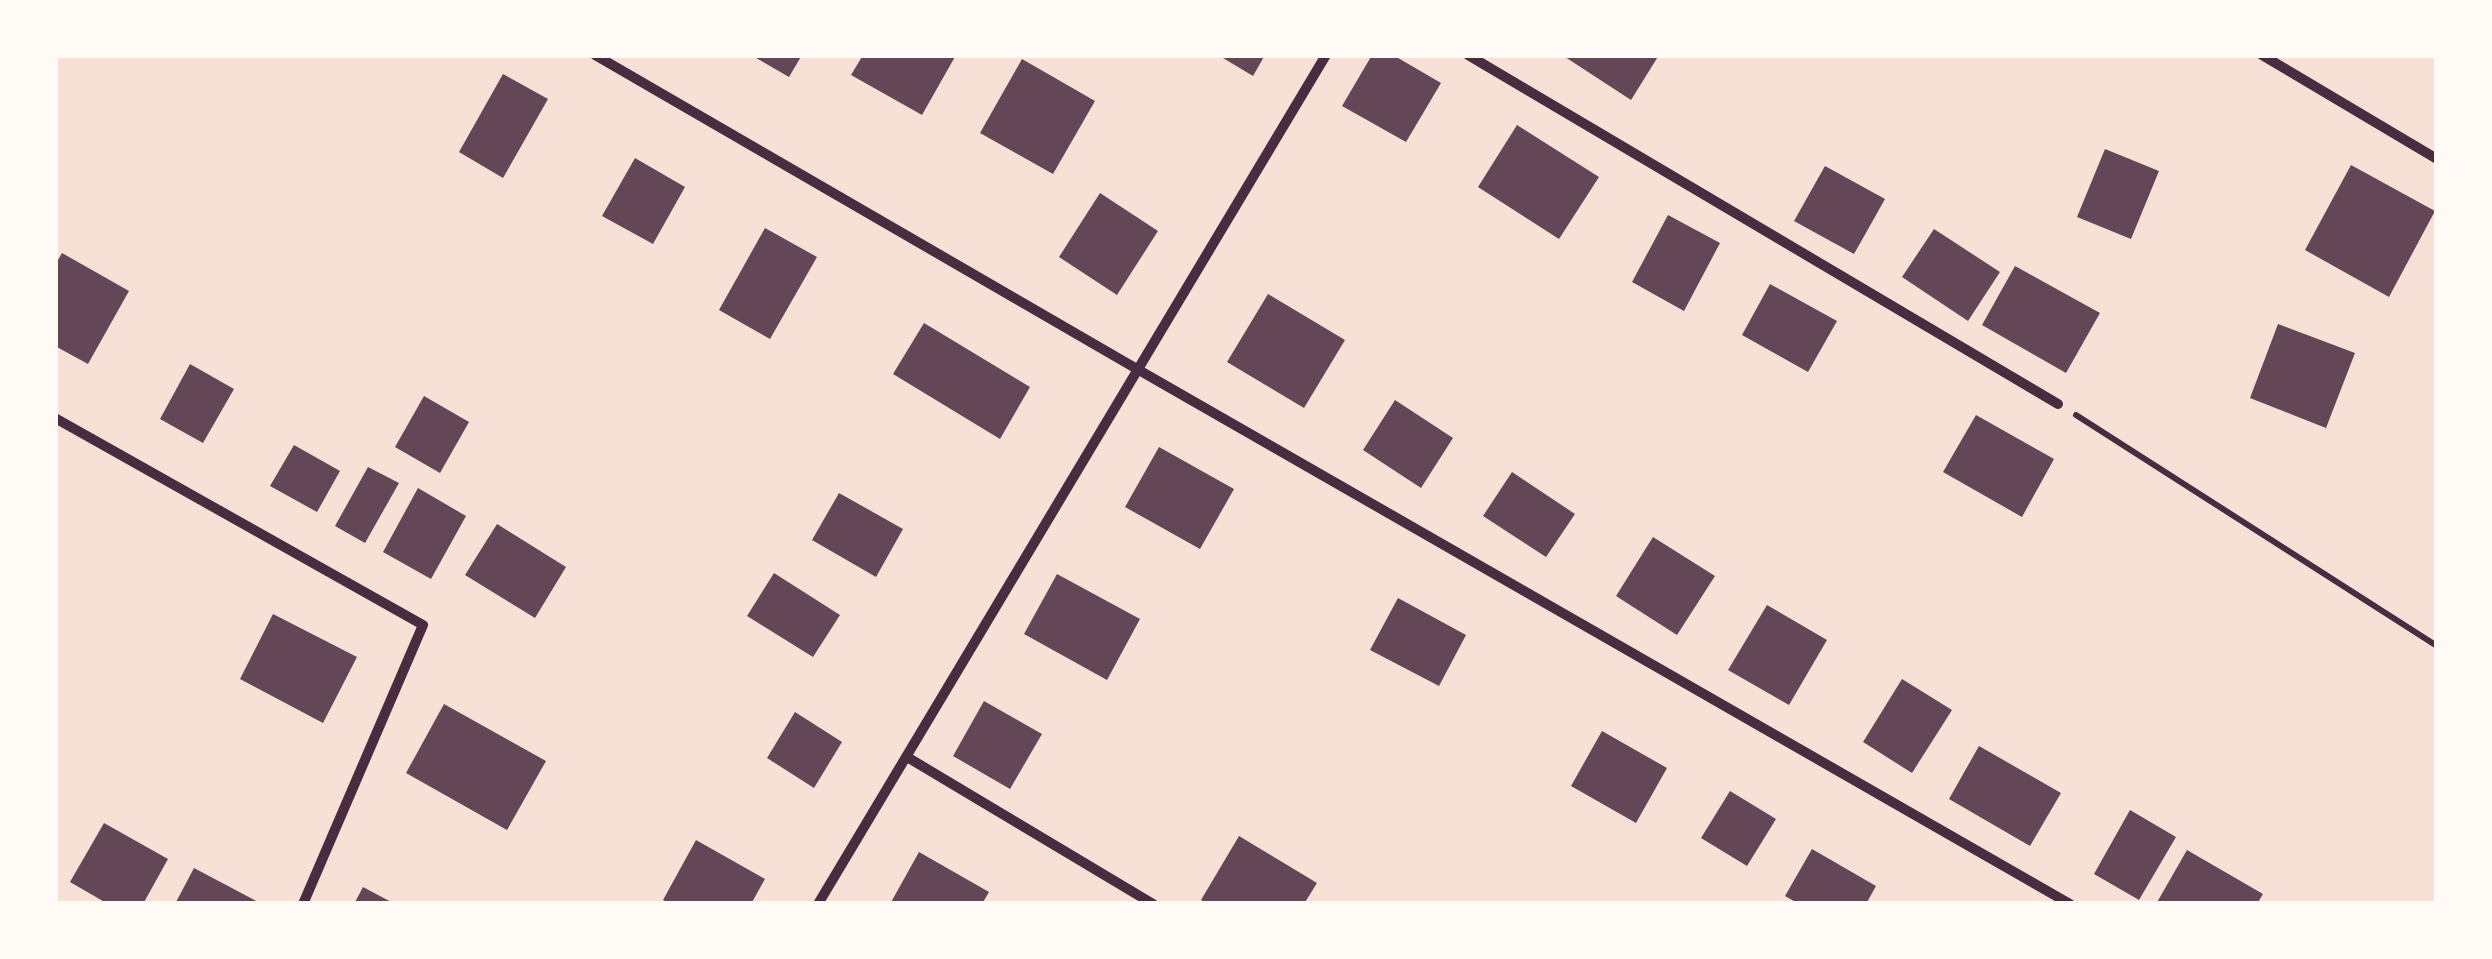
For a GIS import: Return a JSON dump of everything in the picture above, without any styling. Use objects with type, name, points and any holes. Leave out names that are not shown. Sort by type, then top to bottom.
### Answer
[{"type":"street","points":[[595,55],[2070,904]]},
{"type":"street","points":[[818,904],[1326,55]]},
{"type":"street","points":[[1468,55],[2058,404]]},
{"type":"street","points":[[2262,55],[2437,158]]},
{"type":"street","points":[[55,418],[424,625],[303,904]]},
{"type":"street","points":[[906,757],[1153,904]]},
{"type":"path","points":[[2058,404],[2437,646]]},
{"type":"building","points":[[751,55],[802,55],[789,77]]},
{"type":"building","points":[[863,55],[956,55],[922,115],[851,75]]},
{"type":"building","points":[[1218,55],[1265,55],[1253,76]]},
{"type":"building","points":[[1372,55],[1393,55],[1441,83],[1406,142],[1342,106]]},
{"type":"building","points":[[1562,55],[1659,55],[1631,100]]},
{"type":"building","points":[[1022,59],[1095,101],[1053,174],[980,133]]},
{"type":"building","points":[[503,74],[548,99],[503,178],[459,152]]},
{"type":"building","points":[[1517,125],[1599,177],[1559,239],[1478,187]]},
{"type":"building","points":[[2105,149],[2159,171],[2131,239],[2077,217]]},
{"type":"building","points":[[635,158],[685,187],[653,244],[602,216]]},
{"type":"building","points":[[2351,165],[2435,211],[2389,297],[2305,250]]},
{"type":"building","points":[[1825,166],[1885,199],[1854,254],[1794,221]]},
{"type":"building","points":[[1100,193],[1158,231],[1117,295],[1059,257]]},
{"type":"building","points":[[1668,215],[1720,243],[1684,311],[1632,282]]},
{"type":"building","points":[[765,228],[817,257],[770,339],[719,310]]},
{"type":"building","points":[[1934,229],[2000,272],[1968,321],[1902,277]]},
{"type":"building","points":[[62,253],[129,291],[88,364],[55,346],[55,265]]},
{"type":"building","points":[[2015,266],[2100,313],[2066,373],[1982,325]]},
{"type":"building","points":[[1770,284],[1837,321],[1808,372],[1742,335]]},
{"type":"building","points":[[1268,294],[1345,340],[1304,408],[1227,362]]},
{"type":"building","points":[[924,323],[1030,387],[1000,439],[893,374]]},
{"type":"building","points":[[2278,324],[2355,353],[2326,428],[2250,398]]},
{"type":"building","points":[[190,364],[234,389],[203,443],[160,419]]},
{"type":"building","points":[[424,396],[469,422],[440,473],[395,447]]},
{"type":"building","points":[[1395,400],[1453,438],[1421,488],[1363,450]]},
{"type":"building","points":[[1976,415],[2054,459],[2022,517],[1943,472]]},
{"type":"building","points":[[294,445],[340,471],[317,512],[270,486]]},
{"type":"building","points":[[1159,447],[1234,489],[1200,549],[1125,507]]},
{"type":"building","points":[[368,467],[399,483],[365,543],[335,526]]},
{"type":"building","points":[[1512,472],[1575,514],[1546,557],[1483,516]]},
{"type":"building","points":[[418,488],[466,516],[431,579],[383,552]]},
{"type":"building","points":[[839,493],[903,529],[876,577],[812,540]]},
{"type":"building","points":[[497,524],[566,567],[535,618],[465,575]]},
{"type":"building","points":[[1653,537],[1715,576],[1677,635],[1616,596]]},
{"type":"building","points":[[774,573],[840,615],[813,657],[747,616]]},
{"type":"building","points":[[1057,574],[1140,619],[1107,680],[1024,634]]},
{"type":"building","points":[[1398,598],[1466,635],[1439,686],[1370,650]]},
{"type":"building","points":[[1767,605],[1827,640],[1789,705],[1728,670]]},
{"type":"building","points":[[273,614],[357,657],[323,723],[240,679]]},
{"type":"building","points":[[1902,679],[1952,710],[1912,773],[1863,742]]},
{"type":"building","points":[[984,701],[1042,734],[1010,789],[953,756]]},
{"type":"building","points":[[444,704],[546,761],[507,830],[406,773]]},
{"type":"building","points":[[795,712],[842,742],[814,788],[767,758]]},
{"type":"building","points":[[1602,731],[1667,768],[1636,823],[1571,786]]},
{"type":"building","points":[[1979,746],[2061,793],[2030,846],[1949,799]]},
{"type":"building","points":[[1730,791],[1776,819],[1747,866],[1701,838]]},
{"type":"building","points":[[2130,810],[2176,837],[2139,900],[2094,874]]},
{"type":"building","points":[[104,823],[168,859],[143,904],[108,904],[70,882]]},
{"type":"building","points":[[1239,836],[1317,883],[1304,904],[1209,904],[1201,900]]},
{"type":"building","points":[[696,840],[765,879],[751,904],[669,904],[663,900]]},
{"type":"building","points":[[1812,849],[1876,886],[1866,904],[1799,904],[1785,896]]},
{"type":"building","points":[[2187,850],[2263,894],[2257,904],[2156,904]]},
{"type":"building","points":[[919,852],[989,892],[982,904],[890,904]]},
{"type":"building","points":[[194,868],[262,904],[175,904]]},
{"type":"building","points":[[363,887],[395,904],[354,904]]}]
